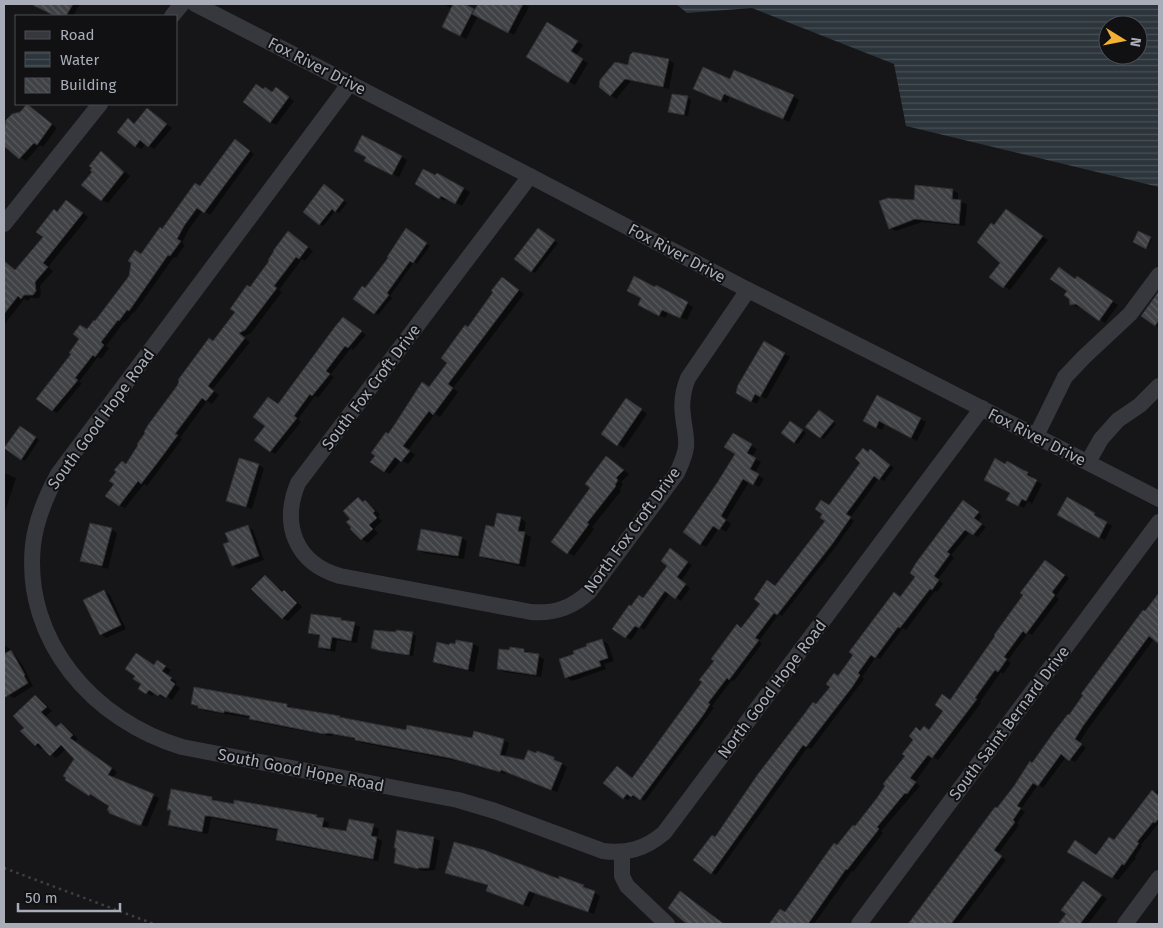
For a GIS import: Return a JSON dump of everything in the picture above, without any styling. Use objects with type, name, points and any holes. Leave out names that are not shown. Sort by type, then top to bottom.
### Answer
[{"type":"street","points":[[173,15],[182,4]]},
{"type":"street","name":"Fox River Drive","points":[[195,4],[748,290],[1159,499]]},
{"type":"street","name":"South Good Hope Road","points":[[350,83],[58,474],[47,494],[34,536],[32,568],[35,594],[49,636],[72,674],[91,696],[112,714],[155,738],[182,747],[458,800],[504,814]]},
{"type":"street","points":[[4,224],[99,105]]},
{"type":"street","name":"South Fox Croft Drive","points":[[366,581],[332,574],[312,563],[305,556],[292,530],[290,519],[293,495],[298,483],[530,176]]},
{"type":"street","points":[[1036,436],[1065,377],[1130,314],[1159,275]]},
{"type":"street","name":"North Fox Croft Drive","points":[[366,581],[531,612],[544,613],[559,610],[580,600],[589,592],[677,473],[686,448],[682,401],[688,378],[748,290]]},
{"type":"street","points":[[1088,462],[1101,438],[1112,426],[1140,405],[1159,386]]},
{"type":"street","name":"North Good Hope Road","points":[[504,814],[603,851],[622,852],[640,848],[653,842],[664,833],[982,408]]},
{"type":"street","name":"South Saint Bernard Drive","points":[[858,924],[1159,522]]},
{"type":"street","points":[[622,852],[622,876],[627,886],[667,924]]},
{"type":"street","points":[[1125,924],[1159,878]]},
{"type":"path","points":[[4,868],[154,924]]},
{"type":"water","points":[[676,4],[1159,4],[1159,187],[906,126],[894,64],[752,8],[687,13]]},
{"type":"building","points":[[31,4],[73,4],[67,15],[53,15]]},
{"type":"building","points":[[453,4],[465,4],[474,9],[460,36],[442,27]]},
{"type":"building","points":[[478,4],[523,4],[508,33],[472,14]]},
{"type":"building","points":[[547,22],[578,41],[571,51],[583,59],[568,83],[526,57]]},
{"type":"building","points":[[633,52],[669,59],[663,87],[625,79],[610,96],[599,87],[600,80],[615,62],[628,65],[630,55]]},
{"type":"building","points":[[703,67],[730,79],[734,70],[794,95],[783,119],[724,94],[721,101],[693,89]]},
{"type":"building","points":[[256,84],[272,92],[276,87],[289,97],[270,123],[243,102]]},
{"type":"building","points":[[672,94],[688,96],[684,115],[668,112]]},
{"type":"building","points":[[28,105],[52,124],[37,145],[34,143],[19,159],[4,146],[4,131],[6,120],[12,114],[20,112]]},
{"type":"building","points":[[147,108],[167,124],[148,147],[140,140],[135,147],[117,132],[128,118],[134,124]]},
{"type":"building","points":[[362,135],[402,156],[392,175],[364,161],[366,157],[354,151]]},
{"type":"building","points":[[235,139],[250,151],[204,213],[197,208],[177,239],[181,241],[170,256],[168,255],[129,311],[127,310],[101,342],[104,345],[95,357],[93,355],[75,378],[78,380],[52,411],[36,399],[71,354],[69,353],[79,339],[73,334],[80,325],[87,329],[95,321],[129,276],[131,263],[128,261],[135,250],[141,254],[160,227],[162,229],[195,183],[200,186]]},
{"type":"building","points":[[101,151],[124,172],[101,201],[81,185],[92,172],[90,170],[92,168],[89,166]]},
{"type":"building","points":[[423,169],[435,175],[437,173],[464,188],[455,204],[441,196],[439,199],[415,184]]},
{"type":"building","points":[[324,184],[344,200],[335,212],[332,209],[319,225],[303,212]]},
{"type":"building","points":[[915,185],[953,189],[952,199],[961,200],[959,224],[915,219],[889,229],[879,201],[888,198],[914,200]]},
{"type":"building","points":[[66,200],[83,213],[43,263],[48,267],[35,282],[36,291],[33,295],[24,295],[21,299],[18,296],[4,314],[4,261],[15,270],[43,237],[36,232],[54,209],[57,212]]},
{"type":"building","points":[[1006,209],[1043,236],[1003,288],[989,277],[1000,263],[977,242],[991,223],[994,225]]},
{"type":"building","points":[[406,228],[427,243],[413,263],[410,261],[387,293],[389,295],[374,314],[353,299],[362,286],[365,288],[388,258]]},
{"type":"building","points":[[538,228],[555,240],[531,272],[514,259]]},
{"type":"building","points":[[288,231],[308,247],[299,259],[296,257],[274,286],[277,288],[245,330],[239,333],[245,338],[208,386],[214,391],[206,401],[202,398],[175,434],[178,435],[158,462],[141,484],[138,481],[119,506],[105,496],[114,484],[109,481],[116,472],[114,470],[122,461],[126,464],[148,425],[177,386],[178,380],[209,338],[213,341],[235,312],[230,309],[247,285],[250,287]]},
{"type":"building","points":[[1138,231],[1151,237],[1146,249],[1133,242]]},
{"type":"building","points":[[1059,267],[1075,279],[1077,276],[1113,301],[1099,321],[1076,304],[1070,305],[1069,299],[1064,295],[1067,291],[1050,279]]},
{"type":"building","points":[[634,276],[688,302],[680,318],[662,310],[659,316],[638,305],[641,298],[627,291]]},
{"type":"building","points":[[502,277],[519,290],[448,384],[453,388],[433,415],[429,411],[403,446],[410,451],[401,462],[395,457],[384,472],[370,462],[375,456],[371,453],[386,432],[388,434],[422,382],[429,387],[447,363],[441,358],[465,325],[468,327]]},
{"type":"building","points":[[1159,291],[1159,320],[1155,326],[1141,316]]},
{"type":"building","points":[[343,317],[362,331],[348,348],[345,346],[326,371],[330,374],[312,396],[310,394],[294,416],[297,418],[270,452],[254,440],[265,426],[253,417],[268,397],[278,404]]},
{"type":"building","points":[[764,341],[785,353],[760,397],[755,394],[751,402],[736,393],[738,385]]},
{"type":"building","points":[[877,395],[921,418],[911,438],[879,421],[876,428],[863,421]]},
{"type":"building","points":[[626,398],[642,409],[617,446],[601,434]]},
{"type":"building","points":[[819,410],[834,421],[820,438],[805,427]]},
{"type":"building","points":[[790,421],[803,430],[794,443],[781,433]]},
{"type":"building","points":[[20,426],[36,437],[21,460],[4,448]]},
{"type":"building","points":[[733,433],[752,444],[747,453],[756,458],[750,469],[759,474],[753,485],[743,479],[721,516],[726,520],[719,530],[713,526],[700,545],[683,532],[735,454],[724,447]]},
{"type":"building","points":[[863,448],[868,452],[870,449],[890,465],[879,480],[874,476],[846,514],[851,517],[833,543],[777,615],[774,613],[755,638],[759,640],[729,680],[727,678],[708,703],[710,704],[704,714],[640,800],[633,795],[631,797],[627,794],[623,799],[603,783],[617,766],[632,778],[702,682],[699,680],[714,661],[711,659],[737,624],[741,628],[760,604],[754,599],[767,580],[775,586],[825,521],[820,518],[822,514],[815,509],[821,500],[829,505],[860,463],[855,458]]},
{"type":"building","points":[[606,456],[624,470],[616,478],[618,480],[616,486],[587,523],[589,524],[567,554],[551,542],[590,488],[585,484]]},
{"type":"building","points":[[239,458],[259,464],[246,507],[226,501]]},
{"type":"building","points":[[995,458],[1005,464],[1007,461],[1028,472],[1027,475],[1037,480],[1026,501],[1022,499],[1018,506],[1006,500],[1010,493],[984,480]]},
{"type":"building","points":[[358,497],[363,502],[365,500],[375,511],[373,513],[377,518],[369,525],[373,529],[361,540],[350,529],[351,527],[346,522],[350,519],[343,511]]},
{"type":"building","points":[[1067,497],[1107,522],[1099,538],[1057,515]]},
{"type":"building","points":[[963,500],[979,512],[974,518],[982,524],[973,535],[965,530],[947,552],[950,554],[934,576],[939,580],[932,590],[930,589],[900,628],[898,627],[875,658],[871,655],[858,673],[860,675],[853,686],[806,747],[803,745],[711,874],[693,860],[712,835],[715,837],[758,774],[813,702],[816,704],[830,687],[826,684],[834,673],[838,676],[853,655],[849,652],[894,592],[900,597],[915,577],[910,573],[916,563]]},
{"type":"building","points":[[497,513],[521,517],[518,531],[525,532],[519,564],[479,556],[486,525],[494,527]]},
{"type":"building","points":[[90,523],[112,528],[102,566],[80,561]]},
{"type":"building","points":[[248,525],[259,556],[232,566],[223,544],[229,542],[225,533]]},
{"type":"building","points":[[421,529],[462,537],[458,556],[417,550]]},
{"type":"building","points":[[670,548],[688,562],[677,577],[686,584],[675,599],[665,591],[639,628],[635,626],[625,638],[612,629],[629,605],[631,606],[639,595],[643,598],[667,566],[661,561]]},
{"type":"building","points":[[1045,560],[1065,575],[1052,592],[1055,595],[1026,634],[1023,631],[1004,657],[1007,659],[998,672],[995,670],[975,698],[977,699],[932,758],[928,755],[910,778],[916,782],[907,794],[905,793],[877,827],[879,829],[846,869],[808,924],[769,924],[780,909],[785,912],[834,843],[837,845],[877,798],[885,786],[883,784],[905,756],[902,754],[913,740],[909,736],[916,727],[920,731],[924,726],[929,730],[943,711],[935,705],[942,694],[950,700],[1023,595],[1020,593]]},
{"type":"building","points":[[265,575],[282,592],[284,590],[297,603],[282,619],[251,589]]},
{"type":"building","points":[[104,590],[121,625],[100,635],[83,600]]},
{"type":"building","points":[[1159,593],[1159,644],[1149,636],[1083,726],[1075,739],[1082,744],[1069,761],[1061,754],[1038,786],[1033,783],[1017,806],[1021,808],[1013,820],[1015,822],[994,850],[1002,856],[951,924],[908,924],[995,807],[997,808],[1014,786],[1030,761],[1032,763],[1054,732],[1069,715],[1083,695],[1081,694],[1143,610],[1145,611]]},
{"type":"building","points":[[311,614],[355,622],[351,641],[332,637],[330,649],[318,647],[320,635],[308,633]]},
{"type":"building","points":[[374,630],[413,632],[409,655],[371,648]]},
{"type":"building","points":[[602,639],[608,658],[599,661],[601,666],[565,678],[559,659],[574,654],[573,651],[587,646],[586,644]]},
{"type":"building","points":[[456,640],[473,643],[468,670],[433,662],[437,642],[449,645],[450,643],[455,644]]},
{"type":"building","points":[[510,647],[524,649],[524,652],[539,654],[536,675],[497,669],[499,649],[509,650]]},
{"type":"building","points":[[11,650],[28,683],[4,698],[4,654]]},
{"type":"building","points":[[136,653],[154,665],[157,660],[166,666],[162,671],[172,678],[170,680],[175,684],[166,698],[160,694],[158,696],[149,690],[146,694],[138,689],[141,684],[133,679],[135,676],[125,669]]},
{"type":"building","points":[[194,687],[287,704],[287,707],[406,730],[407,725],[472,738],[474,731],[504,739],[500,755],[524,760],[528,750],[536,753],[537,751],[554,757],[554,760],[562,763],[551,790],[501,770],[500,772],[450,758],[355,740],[355,738],[328,733],[324,734],[249,719],[250,716],[198,708],[198,706],[191,704]]},
{"type":"building","points":[[35,695],[47,707],[41,712],[56,727],[61,723],[73,735],[70,738],[112,768],[108,775],[154,794],[141,825],[109,813],[107,810],[109,806],[90,794],[89,796],[65,780],[66,778],[63,776],[74,759],[61,745],[50,756],[38,743],[35,746],[20,731],[24,728],[13,716]]},
{"type":"building","points":[[171,789],[212,797],[212,800],[234,804],[234,800],[317,815],[316,817],[324,818],[322,827],[346,831],[349,819],[374,824],[371,836],[377,837],[373,859],[276,840],[278,829],[209,816],[205,816],[202,832],[168,825],[171,810],[167,810]]},
{"type":"building","points":[[1152,790],[1159,796],[1159,818],[1155,823],[1153,822],[1137,842],[1139,843],[1124,865],[1122,864],[1112,878],[1067,852],[1075,840],[1096,855],[1109,837],[1114,840]]},
{"type":"building","points":[[397,830],[434,837],[429,868],[418,869],[394,863]]},
{"type":"building","points":[[454,842],[484,850],[559,879],[559,876],[584,885],[583,887],[595,891],[588,912],[529,891],[523,905],[486,891],[488,885],[445,873]]},
{"type":"building","points":[[1083,881],[1102,895],[1080,924],[1058,924],[1066,914],[1061,910]]},
{"type":"building","points":[[680,891],[724,924],[687,924],[668,908]]}]
